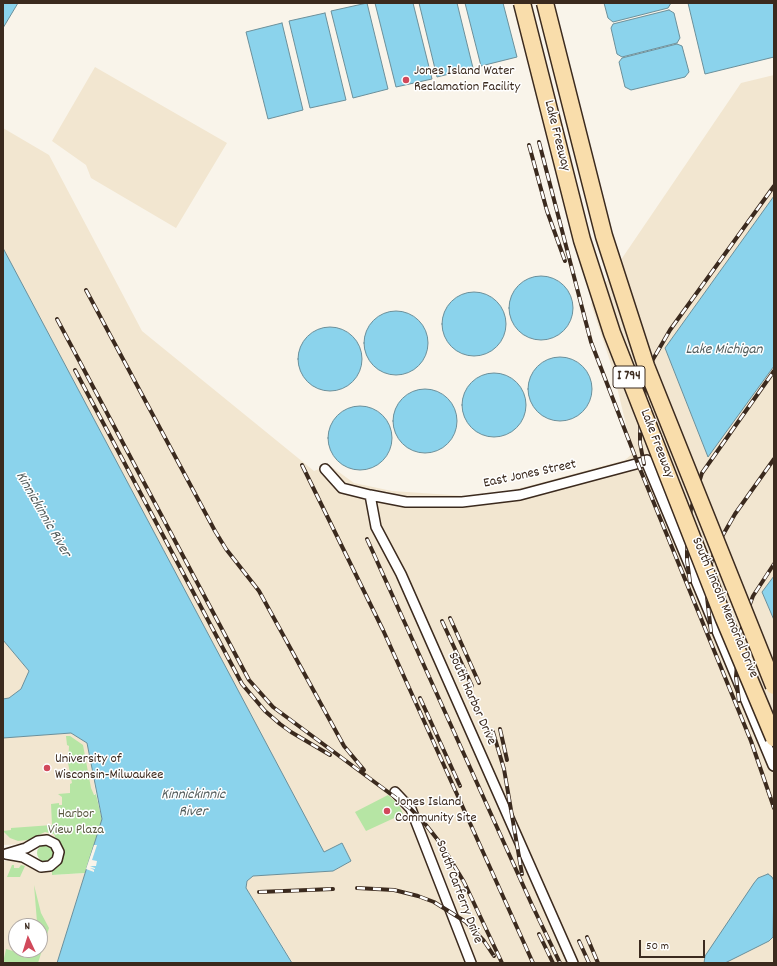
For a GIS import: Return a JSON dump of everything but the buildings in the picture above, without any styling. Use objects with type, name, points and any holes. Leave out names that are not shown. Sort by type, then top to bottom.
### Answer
[{"type":"highway","name":"Lake Freeway","points":[[522,3],[582,240],[612,333],[724,619],[774,738]]},
{"type":"highway","name":"Lake Freeway","points":[[545,3],[604,236],[646,366],[774,686]]},
{"type":"street","name":"East Jones Street","points":[[370,495],[406,502],[462,502],[520,495],[647,461]]},
{"type":"street","name":"South Lincoln Memorial Drive","points":[[647,461],[693,575],[774,765]]},
{"type":"street","points":[[325,469],[342,488],[370,495]]},
{"type":"street","name":"South Harbor Drive","points":[[370,495],[376,527],[400,574],[573,963]]},
{"type":"street","name":"South Carferry Drive","points":[[395,792],[411,809],[471,963]]},
{"type":"street","points":[[43,840],[51,841],[57,847],[59,852],[57,860],[54,864],[46,867],[41,867],[24,857],[4,854],[26,848],[43,840]]},
{"type":"shaded area","points":[[95,67],[227,143],[176,228],[91,178],[86,165],[52,141]]},
{"type":"shaded area","points":[[774,75],[774,196],[665,348],[708,457],[774,366],[774,576],[762,592],[774,620],[774,963],[293,963],[246,888],[247,881],[253,876],[333,871],[351,861],[342,843],[324,853],[3,248],[3,128],[49,155],[142,331],[314,471],[329,465],[354,483],[392,491],[466,496],[494,494],[532,485],[625,460],[633,453],[612,367],[591,304],[741,83]]},
{"type":"shaded area","points":[[3,640],[29,671],[21,689],[9,698],[3,699]]},
{"type":"shaded area","name":"University of Wisconsin-Milwaukee","points":[[72,733],[87,743],[96,794],[62,797],[63,805],[53,806],[55,837],[43,835],[24,844],[3,845],[3,738]]},
{"type":"shaded area","points":[[18,860],[47,870],[52,870],[52,875],[85,873],[57,963],[3,963],[3,861]]},
{"type":"green space","name":"Harbor View Plaza","points":[[66,736],[70,736],[83,745],[91,788],[94,795],[96,794],[102,820],[85,873],[52,875],[52,870],[61,863],[64,854],[61,843],[54,834],[45,832],[28,840],[18,841],[10,838],[3,831],[11,830],[11,828],[52,825],[51,804],[59,803],[59,805],[62,805],[62,797],[58,794],[70,793],[70,784],[72,783],[68,763],[69,746],[67,745]]},
{"type":"green space","points":[[388,795],[399,805],[403,814],[366,831],[355,812]]},
{"type":"green space","points":[[46,844],[52,847],[55,853],[52,859],[46,862],[40,859],[37,853],[40,847]]},
{"type":"green space","points":[[12,865],[14,865],[14,868],[19,868],[21,865],[25,866],[20,877],[7,877]]},
{"type":"green space","points":[[34,885],[44,918],[37,918]]},
{"type":"green space","points":[[6,949],[8,950],[8,958],[40,958],[38,963],[3,963]]},
{"type":"water","points":[[3,3],[18,3],[3,28]]},
{"type":"water","points":[[367,3],[388,89],[353,98],[331,11]]},
{"type":"water","points":[[375,3],[413,3],[432,79],[396,87]]},
{"type":"water","points":[[419,3],[457,3],[473,68],[437,77]]},
{"type":"water","points":[[465,3],[503,3],[517,57],[481,66]]},
{"type":"water","points":[[604,3],[671,3],[668,8],[613,22],[608,18]]},
{"type":"water","points":[[688,3],[774,3],[774,57],[705,74]]},
{"type":"water","points":[[669,10],[674,13],[680,38],[677,43],[622,57],[617,54],[611,28],[613,24]]},
{"type":"water","points":[[325,13],[346,100],[310,108],[289,21]]},
{"type":"water","points":[[282,23],[303,110],[268,119],[246,32]]},
{"type":"water","points":[[677,44],[682,46],[689,72],[685,77],[631,90],[625,87],[619,62],[622,58]]},
{"type":"water","name":"Lake Michigan","points":[[774,196],[774,366],[708,457],[665,348]]},
{"type":"water","name":"Kinnickinnic River","points":[[3,248],[324,852],[342,843],[351,861],[333,871],[253,876],[247,881],[246,888],[292,963],[57,963],[102,819],[87,743],[71,733],[3,738],[3,699],[9,698],[21,689],[29,671],[3,640]]},
{"type":"water","points":[[541,276],[559,282],[567,290],[573,308],[567,326],[559,334],[541,340],[523,334],[515,326],[509,308],[515,290],[523,282]]},
{"type":"water","points":[[474,292],[492,298],[500,306],[506,324],[500,342],[492,350],[474,356],[456,350],[448,342],[442,324],[448,306],[456,298]]},
{"type":"water","points":[[396,311],[414,317],[422,325],[428,343],[422,361],[414,369],[396,375],[378,369],[370,361],[364,343],[370,325],[378,317]]},
{"type":"water","points":[[330,327],[348,333],[356,341],[362,359],[356,377],[348,385],[330,391],[312,385],[304,377],[298,359],[304,341],[312,333]]},
{"type":"water","points":[[560,357],[578,363],[586,371],[592,389],[586,407],[578,415],[560,421],[542,415],[534,407],[528,389],[534,371],[542,363]]},
{"type":"water","points":[[494,373],[512,379],[520,387],[526,405],[520,423],[512,431],[494,437],[476,431],[468,423],[462,405],[468,387],[476,379]]},
{"type":"water","points":[[425,389],[443,395],[451,403],[457,421],[451,439],[443,447],[425,453],[407,447],[399,439],[393,421],[399,403],[407,395]]},
{"type":"water","points":[[360,406],[378,412],[386,420],[392,438],[386,456],[378,464],[360,470],[342,464],[334,456],[328,438],[334,420],[342,412]]},
{"type":"water","points":[[774,576],[774,620],[762,592]]},
{"type":"water","points":[[768,874],[774,881],[773,937],[769,941],[725,963],[704,963],[705,956],[754,883],[758,878]]},
{"type":"pier","points":[[94,845],[97,845],[92,860],[97,861],[96,866],[90,866],[95,869],[90,868],[94,870],[94,872],[86,869]]},
{"type":"railway","points":[[539,142],[591,342],[638,464],[751,741],[774,808]]},
{"type":"railway","points":[[529,145],[547,211],[565,261]]},
{"type":"railway","points":[[644,464],[640,443],[640,427],[646,383],[652,361],[670,330],[774,186]]},
{"type":"railway","points":[[86,290],[215,531],[226,549],[259,591],[344,746],[364,770]]},
{"type":"railway","points":[[57,319],[249,680],[273,707],[411,809],[426,825],[441,844],[464,882],[502,963]]},
{"type":"railway","points":[[75,370],[242,684],[265,711],[280,724],[330,755]]},
{"type":"railway","points":[[690,582],[687,560],[687,534],[691,509],[702,473],[774,371]]},
{"type":"railway","points":[[711,632],[707,597],[709,570],[716,547],[735,514],[774,459]]},
{"type":"railway","points":[[302,465],[383,630],[533,963]]},
{"type":"railway","points":[[367,539],[532,905],[560,963]]},
{"type":"railway","points":[[739,701],[736,677],[739,638],[753,596],[774,564]]},
{"type":"railway","points":[[450,618],[479,683]]},
{"type":"railway","points":[[442,621],[472,686]]},
{"type":"railway","points":[[420,698],[460,786]]},
{"type":"railway","points":[[500,729],[507,760]]},
{"type":"railway","points":[[493,732],[504,769],[522,874]]},
{"type":"railway","points":[[357,888],[394,890],[434,902],[466,922],[484,941],[494,956]]},
{"type":"railway","points":[[259,892],[333,889]]},
{"type":"railway","points":[[539,934],[553,963]]},
{"type":"railway","points":[[587,937],[598,963]]},
{"type":"railway","points":[[579,941],[589,963]]},
{"type":"place","name":"Jones Island Water Reclamation Facility","points":[[406,80]]},
{"type":"place","name":"University of Wisconsin-Milwaukee","points":[[47,768]]},
{"type":"place","name":"Jones Island Community Site","points":[[387,811]]}]
